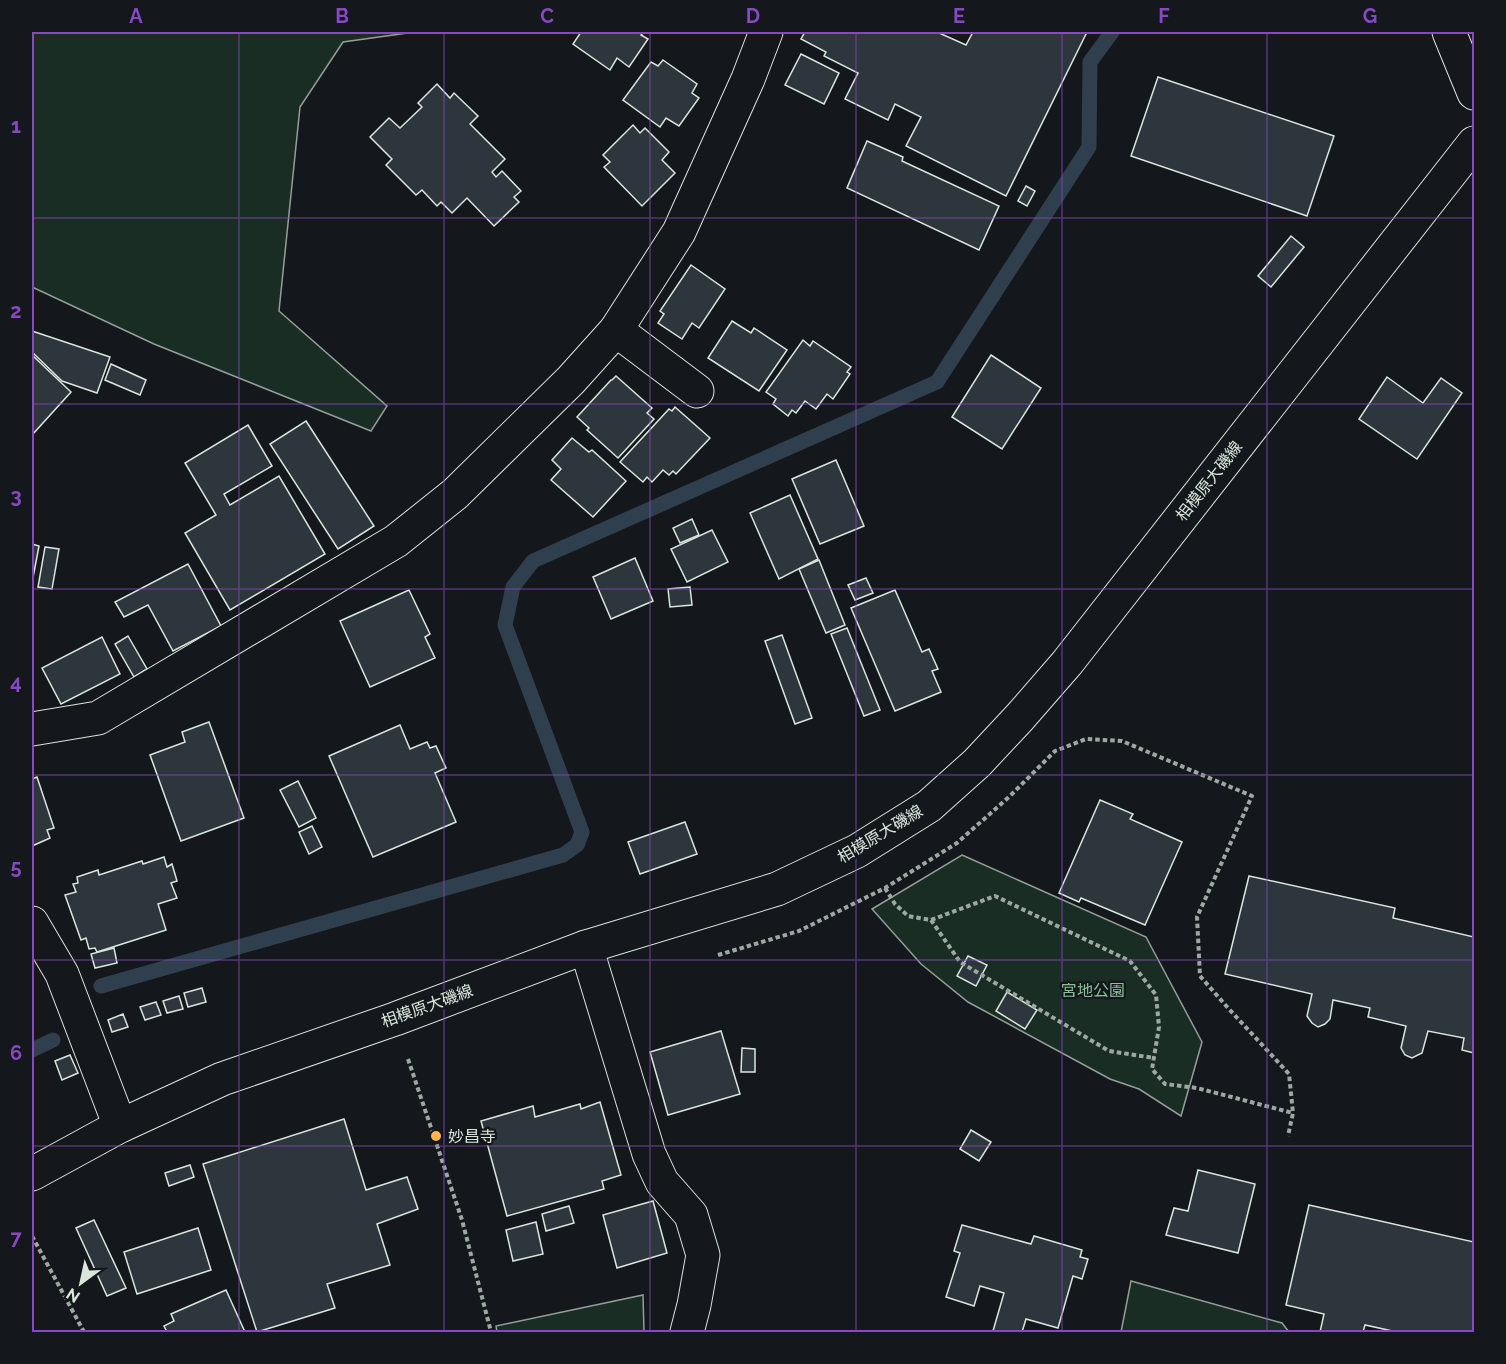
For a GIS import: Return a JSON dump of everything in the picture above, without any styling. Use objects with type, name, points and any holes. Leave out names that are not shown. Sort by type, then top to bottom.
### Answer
[{"type":"street","points":[[32,729],[98,718],[396,541],[456,494],[571,380],[615,330],[679,232],[748,78],[766,32]]},
{"type":"street","points":[[1449,32],[1474,93]]},
{"type":"street","points":[[1463,32],[1474,74]]},
{"type":"street","name":"相模原大磯線","points":[[32,1173],[120,1126],[222,1079],[586,947],[777,889],[857,851],[929,806],[977,763],[1066,663],[1474,143]]},
{"type":"street","points":[[615,330],[697,391]]},
{"type":"street","points":[[32,923],[62,974],[120,1126]]},
{"type":"street","points":[[586,947],[649,1154],[662,1182],[692,1215],[703,1255],[687,1332]]},
{"type":"path","points":[[1252,796],[1197,917],[1200,976],[1289,1074],[1293,1113],[1288,1136]]},
{"type":"path","points":[[885,888],[895,904],[908,916],[931,920],[995,896],[1130,961],[1156,995],[1159,1027],[1152,1070],[1165,1084],[1197,1088],[1293,1113]]},
{"type":"path","points":[[931,920],[960,962],[1109,1051],[1154,1058]]},
{"type":"path","points":[[395,1018],[462,1220],[491,1332]]},
{"type":"path","points":[[32,1236],[84,1332]]},
{"type":"green space","points":[[32,32],[415,32],[343,42],[300,107],[279,311],[387,406],[371,431],[154,344],[32,287]]},
{"type":"green space","name":"宮地公園","points":[[962,855],[1146,937],[1202,1042],[1181,1116],[1139,1089],[1110,1079],[968,1002],[921,964],[872,909]]},
{"type":"green space","points":[[1131,1281],[1282,1323],[1289,1332],[1121,1332]]},
{"type":"green space","points":[[643,1295],[644,1332],[497,1332],[496,1326]]},
{"type":"building","points":[[581,32],[644,32],[641,35],[648,39],[629,67],[617,58],[610,70],[573,44]]},
{"type":"building","points":[[805,32],[937,32],[966,45],[973,32],[1087,32],[1006,196],[906,146],[921,117],[895,104],[888,120],[845,99],[858,73],[824,56],[826,52],[801,39]]},
{"type":"building","points":[[801,54],[839,73],[824,104],[785,85]]},
{"type":"building","points":[[663,60],[697,84],[692,93],[699,98],[679,126],[666,118],[660,127],[623,100],[651,62],[658,66]]},
{"type":"building","points":[[1158,77],[1334,136],[1307,216],[1131,156]]},
{"type":"building","points":[[437,84],[450,98],[454,93],[478,116],[470,124],[505,159],[492,172],[496,177],[502,171],[521,191],[514,197],[519,202],[494,226],[467,198],[452,213],[441,202],[437,206],[422,190],[416,195],[386,165],[392,159],[370,137],[389,118],[400,128],[422,107],[418,103]]},
{"type":"building","points":[[633,125],[640,133],[645,128],[669,152],[662,160],[675,173],[642,206],[604,167],[610,162],[603,155]]},
{"type":"building","points":[[867,141],[903,157],[902,161],[999,206],[979,250],[847,188]]},
{"type":"building","points":[[1026,186],[1035,191],[1027,206],[1018,201]]},
{"type":"building","points":[[1291,236],[1304,247],[1271,287],[1258,276]]},
{"type":"building","points":[[691,265],[725,289],[699,328],[692,323],[682,339],[658,323],[664,314],[660,311]]},
{"type":"building","points":[[732,321],[751,333],[754,328],[787,350],[759,391],[708,358]]},
{"type":"building","points":[[32,331],[110,357],[97,393],[62,381],[32,352]]},
{"type":"building","points":[[803,340],[810,346],[813,341],[851,367],[847,372],[850,374],[833,399],[827,394],[816,409],[805,401],[796,413],[792,410],[788,416],[773,404],[776,399],[766,392]]},
{"type":"building","points":[[32,355],[71,392],[32,435]]},
{"type":"building","points":[[991,355],[1041,388],[1002,449],[952,417]]},
{"type":"building","points":[[111,364],[146,380],[140,395],[105,380]]},
{"type":"building","points":[[616,376],[652,408],[647,413],[654,419],[618,458],[587,430],[589,428],[577,417]]},
{"type":"building","points":[[1387,377],[1423,403],[1441,378],[1462,393],[1417,459],[1359,419]]},
{"type":"building","points":[[675,407],[710,438],[676,474],[673,471],[669,475],[663,470],[652,482],[647,477],[643,482],[620,462],[669,409],[672,411]]},
{"type":"building","points":[[306,421],[374,526],[338,549],[270,444]]},
{"type":"building","points":[[248,425],[272,466],[224,494],[230,505],[279,476],[325,554],[230,610],[185,533],[216,515],[185,463]]},
{"type":"building","points":[[572,438],[589,452],[592,450],[626,481],[593,517],[551,480],[561,469],[552,460]]},
{"type":"building","points":[[836,460],[864,526],[820,544],[792,479]]},
{"type":"building","points":[[790,495],[818,559],[779,579],[750,513]]},
{"type":"building","points":[[692,519],[699,535],[680,543],[673,528]]},
{"type":"building","points":[[712,530],[728,562],[687,582],[671,549]]},
{"type":"building","points":[[32,544],[39,546],[32,583]]},
{"type":"building","points":[[45,547],[59,549],[52,589],[38,587]]},
{"type":"building","points":[[635,558],[653,601],[611,619],[593,577]]},
{"type":"building","points":[[819,560],[845,625],[826,633],[799,569]]},
{"type":"building","points":[[188,564],[221,626],[173,651],[148,605],[124,617],[115,602]]},
{"type":"building","points":[[866,578],[873,593],[855,600],[848,585]]},
{"type":"building","points":[[690,587],[692,605],[670,607],[668,589]]},
{"type":"building","points":[[409,590],[430,634],[425,637],[435,658],[370,687],[340,621]]},
{"type":"building","points":[[895,590],[922,652],[929,649],[938,669],[932,671],[941,692],[895,711],[851,608]]},
{"type":"building","points":[[847,628],[880,710],[864,716],[831,634]]},
{"type":"building","points":[[782,635],[812,718],[795,724],[765,641]]},
{"type":"building","points":[[128,636],[147,669],[134,677],[115,644]]},
{"type":"building","points":[[102,637],[120,674],[61,704],[42,668]]},
{"type":"building","points":[[209,722],[244,818],[181,841],[150,755],[185,742],[182,732]]},
{"type":"building","points":[[400,725],[410,749],[427,742],[430,748],[436,746],[446,768],[435,773],[456,822],[373,857],[329,756]]},
{"type":"building","points":[[37,777],[54,828],[47,830],[50,838],[32,846],[32,779]]},
{"type":"building","points":[[298,781],[316,818],[299,827],[280,790]]},
{"type":"building","points":[[1100,800],[1133,814],[1130,819],[1182,842],[1145,925],[1081,898],[1079,902],[1059,893]]},
{"type":"building","points":[[685,822],[697,854],[640,874],[628,842]]},
{"type":"building","points":[[312,826],[322,847],[309,854],[299,832]]},
{"type":"building","points":[[164,857],[167,867],[172,864],[177,881],[171,883],[177,898],[158,904],[166,930],[97,952],[95,948],[89,949],[86,938],[81,940],[65,895],[76,892],[73,884],[78,883],[77,877],[98,870],[99,875],[142,861],[143,864]]},
{"type":"building","points":[[1249,876],[1395,908],[1393,918],[1474,937],[1474,1053],[1462,1050],[1464,1038],[1428,1031],[1422,1053],[1412,1058],[1405,1055],[1401,1048],[1406,1026],[1368,1017],[1370,1008],[1333,1000],[1330,1019],[1318,1027],[1307,1016],[1312,994],[1225,974]]},
{"type":"building","points":[[114,948],[117,963],[95,968],[91,954]]},
{"type":"building","points":[[968,956],[987,965],[976,986],[957,976]]},
{"type":"building","points":[[202,988],[206,1002],[188,1007],[184,993]]},
{"type":"building","points":[[1007,992],[1037,1010],[1025,1029],[996,1011]]},
{"type":"building","points":[[179,996],[183,1009],[167,1013],[163,1001]]},
{"type":"building","points":[[156,1002],[161,1015],[145,1020],[140,1007]]},
{"type":"building","points":[[123,1014],[128,1027],[112,1032],[108,1020]]},
{"type":"building","points":[[721,1031],[740,1094],[668,1115],[650,1052]]},
{"type":"building","points":[[742,1048],[755,1049],[755,1072],[741,1072]]},
{"type":"building","points":[[70,1055],[78,1073],[62,1080],[55,1061]]},
{"type":"building","points":[[600,1102],[621,1175],[602,1181],[604,1189],[507,1216],[481,1121],[533,1106],[535,1117],[580,1104],[581,1109]]},
{"type":"building","points":[[344,1119],[366,1190],[407,1177],[418,1209],[377,1224],[390,1265],[327,1284],[335,1308],[257,1332],[203,1164]]},
{"type":"building","points":[[971,1130],[991,1142],[979,1161],[960,1149]]},
{"type":"building","points":[[190,1165],[194,1177],[169,1186],[165,1173]]},
{"type":"building","points":[[1198,1170],[1255,1184],[1238,1253],[1166,1235],[1174,1208],[1188,1211]]},
{"type":"building","points":[[653,1201],[667,1253],[617,1268],[603,1215]]},
{"type":"building","points":[[1309,1205],[1474,1242],[1474,1332],[1397,1332],[1365,1325],[1363,1332],[1320,1332],[1324,1314],[1286,1305]]},
{"type":"building","points":[[569,1206],[574,1223],[546,1231],[542,1214]]},
{"type":"building","points":[[94,1220],[126,1288],[107,1296],[76,1228]]},
{"type":"building","points":[[536,1222],[543,1254],[513,1261],[506,1230]]},
{"type":"building","points":[[962,1225],[1031,1244],[1034,1236],[1082,1250],[1080,1257],[1088,1259],[1082,1279],[1073,1276],[1058,1328],[1026,1319],[1022,1332],[993,1331],[1004,1293],[980,1286],[974,1306],[946,1297],[960,1253],[954,1251]]},
{"type":"building","points":[[198,1228],[211,1270],[137,1294],[124,1252]]},
{"type":"building","points":[[226,1290],[245,1332],[167,1332],[164,1326],[174,1321],[171,1314]]},
{"type":"waterway","points":[[101,986],[563,855],[577,845],[582,832],[505,625],[513,587],[533,561],[937,382],[1089,147],[1090,62],[1112,32]]},
{"type":"waterway","points":[[32,1050],[53,1040]]},
{"type":"place","name":"妙昌寺","points":[[436,1136]]}]
